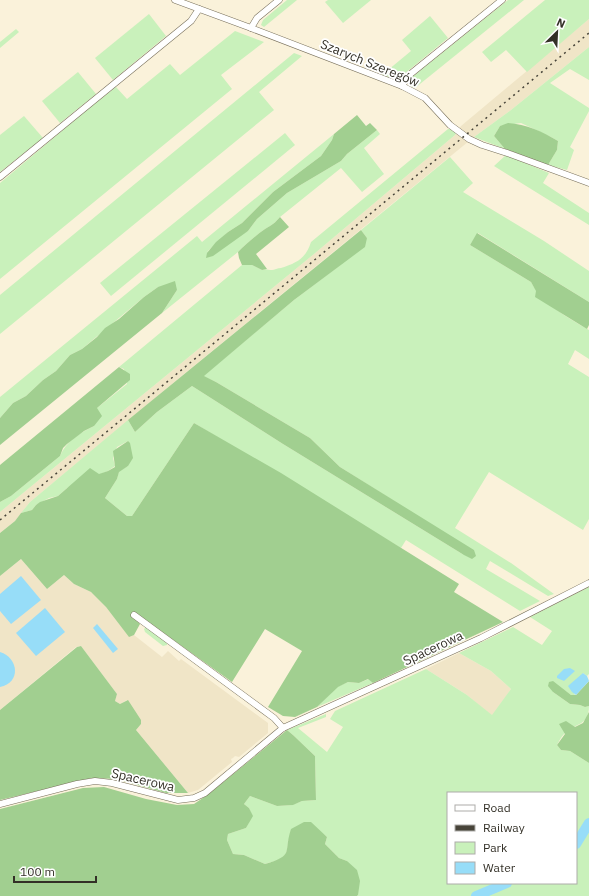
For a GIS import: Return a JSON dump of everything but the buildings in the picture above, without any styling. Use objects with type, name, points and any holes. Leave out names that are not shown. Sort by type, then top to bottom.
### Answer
[{"type":"street","name":"Szarych Szeregów","points":[[175,0],[402,86],[421,95],[430,102],[450,125],[469,139],[589,183]]},
{"type":"street","points":[[252,28],[257,18],[279,0]]},
{"type":"street","points":[[402,86],[408,76],[502,0]]},
{"type":"street","points":[[0,177],[191,21],[200,9]]},
{"type":"street","name":"Spacerowa","points":[[0,804],[77,784],[95,781],[112,783],[178,800],[194,798],[205,793],[283,728],[492,633],[589,583]]},
{"type":"street","points":[[134,615],[270,714],[283,728]]},
{"type":"shaded area","points":[[589,19],[589,47],[511,110],[474,137],[184,374],[30,502],[15,521],[0,533],[0,512],[314,254],[455,135],[461,126]]},
{"type":"shaded area","points":[[21,559],[47,589],[64,575],[74,584],[91,592],[106,607],[129,636],[134,635],[162,657],[168,651],[179,661],[181,659],[268,723],[268,733],[239,757],[235,756],[231,759],[232,762],[198,790],[188,793],[136,730],[141,724],[127,700],[120,704],[115,701],[117,694],[81,646],[76,647],[0,710],[0,576]]},
{"type":"shaded area","points":[[459,653],[491,671],[511,689],[492,716],[467,695],[426,669]]},
{"type":"green space","points":[[287,0],[297,0],[264,27],[261,25],[263,20]]},
{"type":"green space","points":[[328,0],[371,0],[343,23],[325,2]]},
{"type":"green space","points":[[508,0],[524,0],[415,88],[411,86],[411,78]]},
{"type":"green space","points":[[545,0],[589,0],[589,19],[527,72],[506,50],[491,62],[482,52]]},
{"type":"green space","points":[[149,14],[166,36],[113,80],[95,58]]},
{"type":"green space","points":[[430,16],[448,38],[398,79],[382,75],[411,51],[402,40]]},
{"type":"green space","points":[[16,29],[19,32],[0,48],[0,42]]},
{"type":"green space","points":[[235,31],[264,42],[221,75],[232,89],[0,279],[0,183],[116,87],[127,99],[170,64],[180,75]]},
{"type":"green space","points":[[589,47],[589,80],[570,69],[550,83],[589,108],[589,111],[570,147],[574,150],[567,170],[548,165],[557,150],[558,141],[521,123],[500,126],[494,136],[505,149],[474,137],[511,110]]},
{"type":"green space","points":[[294,53],[302,56],[259,92],[274,110],[0,334],[0,295]]},
{"type":"green space","points":[[78,72],[96,94],[60,123],[42,101]]},
{"type":"green space","points":[[357,115],[366,126],[370,123],[377,130],[347,154],[341,161],[287,193],[257,219],[248,231],[213,256],[206,258],[207,253],[216,242],[242,223],[273,192],[321,156],[332,140],[334,134]]},
{"type":"green space","points":[[24,116],[43,138],[0,172],[0,135]]},
{"type":"green space","points":[[508,123],[534,129],[558,141],[557,150],[548,165],[505,149],[494,136],[500,126]]},
{"type":"green space","points":[[448,129],[451,129],[456,133],[455,135],[314,254],[0,512],[0,502],[11,496],[60,456],[66,446],[74,438],[94,426],[97,408],[127,384],[124,369],[119,367],[242,265],[252,265],[262,270],[272,270],[296,262],[304,256],[311,242]]},
{"type":"green space","points":[[377,130],[380,134],[364,148],[384,174],[362,192],[341,168],[162,313],[177,290],[158,287],[144,297],[82,349],[70,355],[56,371],[43,380],[26,396],[13,403],[0,418],[0,397],[197,236],[202,242],[334,134],[332,140],[321,156],[273,192],[242,223],[228,232],[207,252],[248,231],[257,219],[287,193],[341,161],[347,154]]},
{"type":"green space","points":[[285,133],[295,145],[111,296],[100,283]]},
{"type":"green space","points":[[506,155],[549,173],[543,183],[589,213],[589,225],[494,166]]},
{"type":"green space","points":[[450,157],[473,183],[463,192],[544,241],[589,271],[589,302],[478,233],[470,245],[531,282],[549,304],[589,330],[589,359],[575,350],[568,364],[589,377],[589,519],[583,530],[489,472],[455,528],[511,563],[554,594],[548,596],[490,561],[486,569],[540,601],[520,611],[406,540],[401,548],[194,423],[132,516],[127,516],[105,498],[117,479],[119,471],[128,466],[128,441],[117,447],[113,458],[115,466],[108,471],[67,488],[58,496],[49,498],[36,505],[32,510],[21,513],[30,502],[128,420],[135,432],[157,412],[192,386],[283,444],[464,555],[394,501],[340,467],[310,438],[216,382],[203,376],[294,300],[339,266],[367,238],[361,230]]},
{"type":"green space","points":[[280,217],[289,227],[256,254],[267,269],[262,270],[252,265],[242,265],[238,252],[254,237],[273,224]]},
{"type":"green space","points":[[361,230],[367,238],[365,247],[294,300],[204,376],[310,438],[340,467],[474,550],[476,556],[472,559],[283,444],[192,386],[157,412],[135,432],[128,420]]},
{"type":"green space","points":[[477,233],[589,302],[589,325],[587,329],[535,297],[536,291],[531,282],[470,245]]},
{"type":"green space","points":[[175,281],[177,290],[162,313],[0,445],[0,418],[13,403],[26,396],[43,380],[56,371],[70,355],[82,349],[97,337],[105,328],[119,319],[144,297],[158,287]]},
{"type":"green space","points":[[119,367],[130,374],[130,380],[97,408],[102,416],[94,426],[84,431],[67,444],[63,448],[60,456],[11,496],[0,502],[0,465]]},
{"type":"green space","points":[[194,423],[281,473],[459,584],[454,592],[503,622],[373,683],[368,679],[359,683],[348,682],[338,687],[317,707],[295,717],[283,716],[268,707],[302,651],[265,629],[232,682],[137,614],[133,616],[140,624],[134,635],[129,637],[106,607],[91,592],[74,584],[64,575],[47,589],[21,559],[0,576],[0,533],[15,521],[21,513],[32,510],[40,502],[58,496],[90,468],[99,474],[115,467],[113,451],[128,441],[130,443],[133,458],[128,466],[119,472],[117,479],[105,498],[127,516],[132,516]]},
{"type":"green space","points":[[589,587],[589,674],[587,676],[583,673],[574,694],[576,695],[571,695],[564,690],[553,692],[570,704],[585,707],[589,706],[587,717],[584,721],[568,730],[557,745],[561,750],[570,751],[589,763],[589,896],[357,896],[358,895],[347,861],[339,858],[325,844],[327,837],[321,832],[288,840],[285,855],[276,861],[265,864],[244,855],[233,854],[227,840],[228,834],[246,828],[252,816],[249,808],[244,804],[250,796],[277,806],[292,805],[302,801],[316,800],[315,756],[287,730],[326,714],[326,717],[298,728],[327,752],[343,727],[330,719],[335,711],[426,669],[467,695],[492,715],[511,689],[491,671],[459,653],[513,627],[542,645],[552,631],[530,617]]},
{"type":"green space","points":[[146,627],[167,642],[167,645],[163,646],[145,632],[144,629]]},
{"type":"green space","points":[[81,646],[117,694],[115,701],[120,704],[128,700],[141,720],[141,724],[136,730],[188,793],[166,793],[116,779],[92,778],[0,800],[0,710],[77,647]]},
{"type":"green space","points":[[369,679],[373,683],[317,707],[337,687],[348,682],[359,683]]},
{"type":"green space","points":[[553,681],[571,695],[576,695],[589,681],[589,706],[585,707],[570,704],[553,692],[548,686],[549,682]]},
{"type":"green space","points":[[589,712],[589,763],[570,751],[561,750],[557,745],[565,734],[559,724],[566,721],[575,727],[583,723]]},
{"type":"green space","points":[[287,730],[315,756],[316,800],[302,801],[293,805],[277,806],[250,796],[244,804],[249,808],[253,816],[246,828],[228,834],[227,840],[233,854],[244,855],[265,864],[281,858],[284,855],[291,829],[304,822],[311,822],[327,837],[325,844],[339,858],[347,861],[357,870],[360,881],[357,896],[0,896],[0,809],[83,788],[104,787],[146,799],[177,805],[194,804],[210,793]]},
{"type":"water","points":[[21,576],[41,600],[11,624],[0,611],[0,594]]},
{"type":"water","points":[[45,608],[65,632],[36,656],[16,633]]},
{"type":"water","points":[[97,624],[118,649],[113,653],[93,628]]},
{"type":"water","points":[[0,652],[11,659],[15,670],[12,681],[7,685],[0,687]]},
{"type":"water","points":[[570,668],[575,671],[564,681],[557,678],[557,676],[564,669]]},
{"type":"water","points":[[583,673],[587,676],[589,681],[576,695],[568,686]]},
{"type":"waterway","points":[[577,842],[589,823]]},
{"type":"waterway","points":[[476,896],[505,884]]},
{"type":"railway","points":[[0,520],[589,33]]}]
